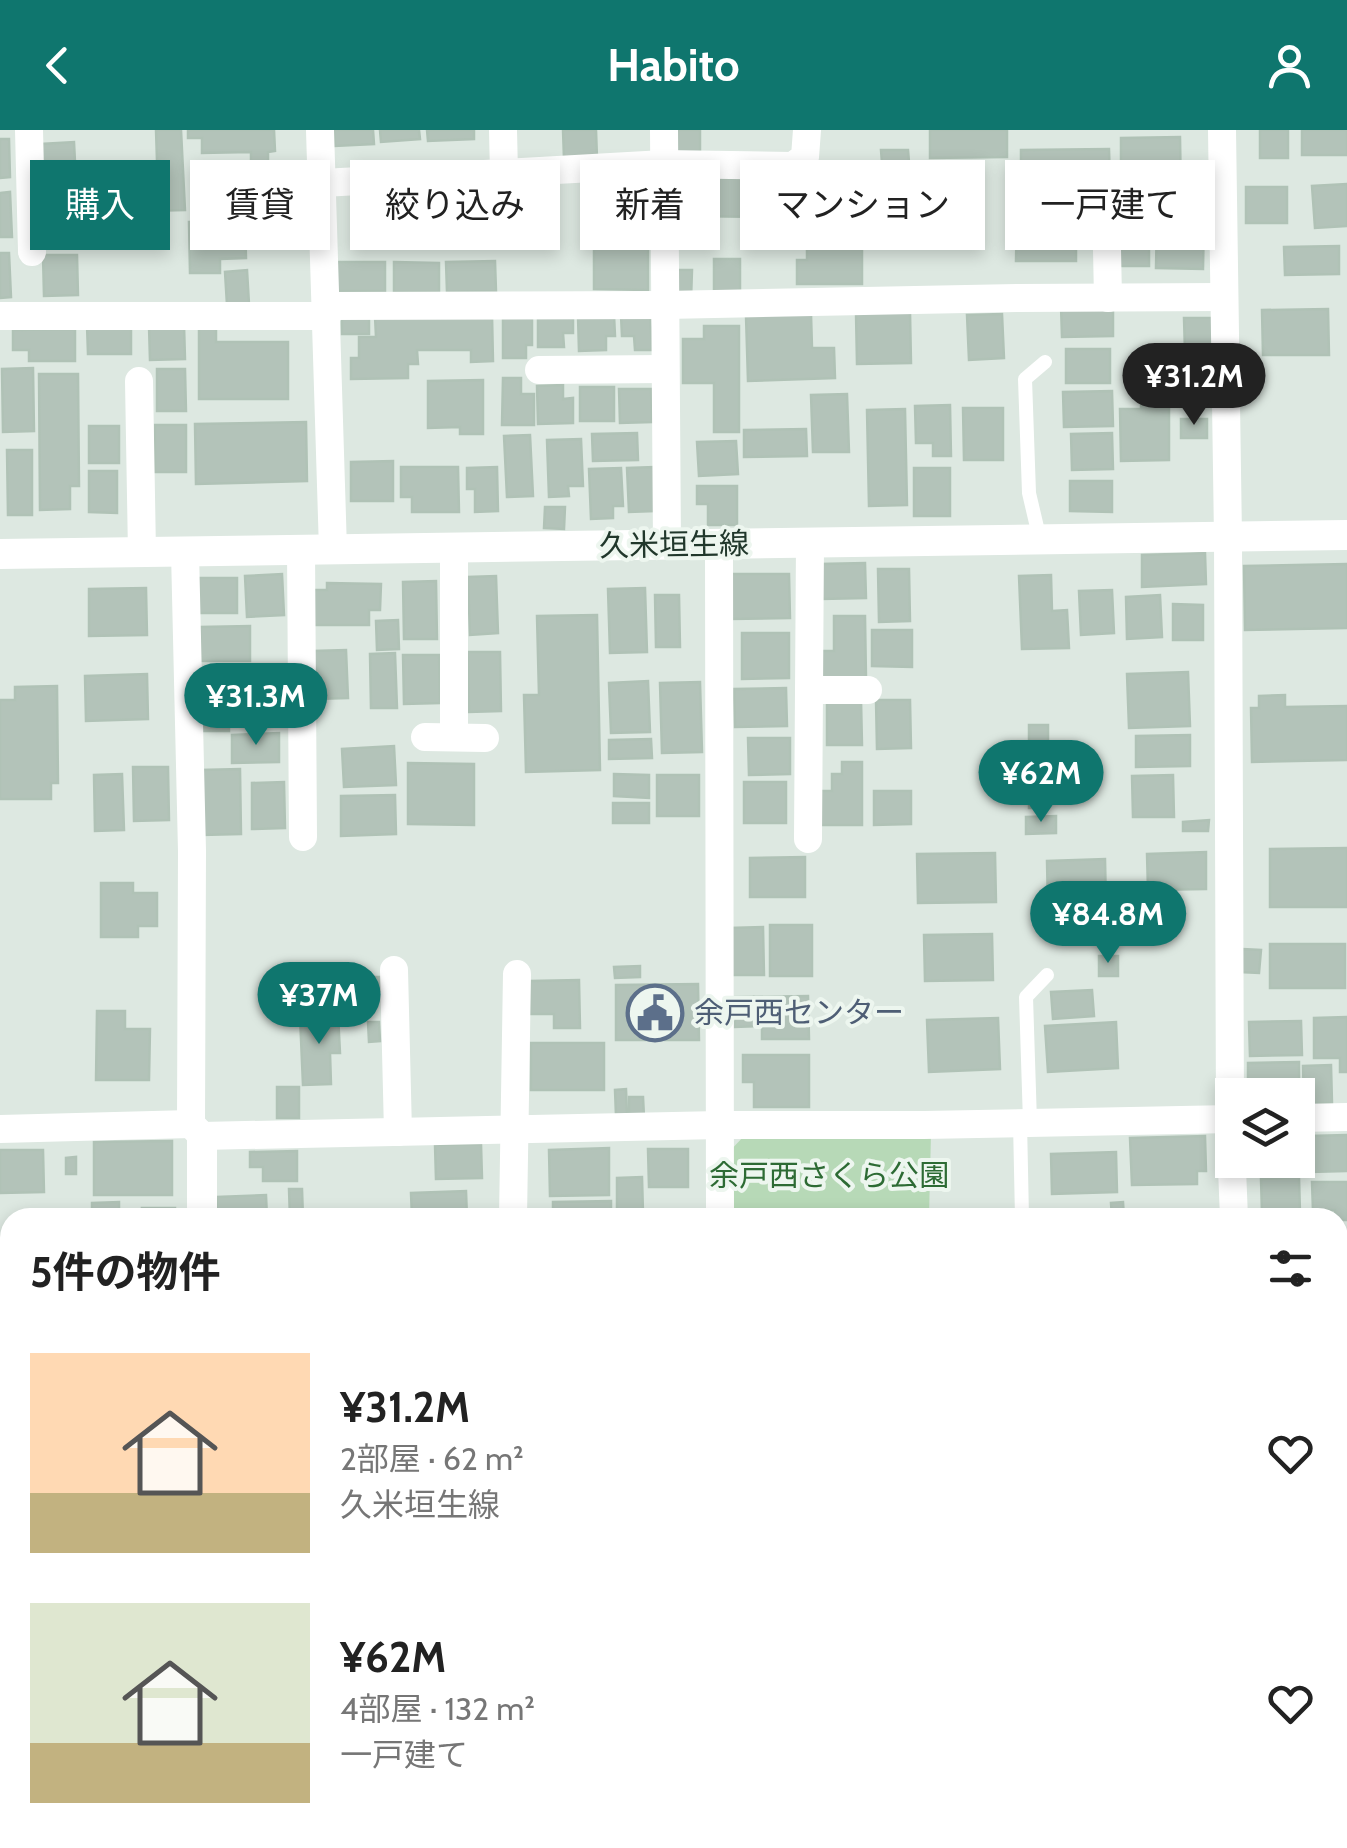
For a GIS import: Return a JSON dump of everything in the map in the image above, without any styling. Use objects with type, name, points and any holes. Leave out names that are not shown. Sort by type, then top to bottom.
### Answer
[{"type":"main road","name":"久米垣生線","points":[[0,554],[1347,535]]},
{"type":"main road","points":[[196,1130],[201,1208]]},
{"type":"street","points":[[29,130],[32,252]]},
{"type":"street","points":[[320,130],[322,160]]},
{"type":"street","points":[[502,130],[503,160]]},
{"type":"street","points":[[664,130],[664,160]]},
{"type":"street","points":[[720,165],[792,166],[805,157],[807,130]]},
{"type":"street","points":[[1222,130],[1231,1078]]},
{"type":"street","points":[[325,250],[333,550]]},
{"type":"street","points":[[665,250],[666,545]]},
{"type":"street","points":[[1107,250],[1108,298]]},
{"type":"street","points":[[0,316],[1223,297]]},
{"type":"street","points":[[539,370],[665,369]]},
{"type":"street","points":[[139,381],[142,553]]},
{"type":"street","points":[[808,839],[810,543]]},
{"type":"street","points":[[719,544],[720,1208]]},
{"type":"street","points":[[454,548],[454,737]]},
{"type":"street","points":[[301,550],[303,837]]},
{"type":"street","points":[[186,552],[196,1130]]},
{"type":"street","points":[[809,690],[868,690]]},
{"type":"street","points":[[425,737],[485,738]]},
{"type":"street","points":[[394,970],[398,1132]]},
{"type":"street","points":[[513,1208],[517,974]]},
{"type":"street","points":[[1315,1118],[1347,1117]]},
{"type":"street","points":[[0,1129],[398,1132],[1215,1119]]},
{"type":"street","points":[[1233,1178],[1234,1208]]},
{"type":"lane","points":[[1040,540],[1029,493],[1025,379],[1045,362]]},
{"type":"lane","points":[[1022,1208],[1026,998],[1047,975]]},
{"type":"green space","name":"余戸西さくら公園","points":[[931,1134],[929,1208],[726,1208],[726,1155],[745,1135]]},
{"type":"building","points":[[156,130],[181,130],[185,210],[170,210],[170,160],[157,160]]},
{"type":"building","points":[[188,130],[274,130],[275,151],[268,152],[268,160],[251,160],[251,152],[202,153],[202,138],[188,138]]},
{"type":"building","points":[[334,130],[373,130],[374,144],[335,146]]},
{"type":"building","points":[[380,130],[419,130],[420,139],[381,142]]},
{"type":"building","points":[[427,130],[474,130],[474,139],[428,141]]},
{"type":"building","points":[[563,130],[596,130],[597,158],[564,159]]},
{"type":"building","points":[[672,130],[700,130],[700,155],[673,155]]},
{"type":"building","points":[[930,130],[1007,130],[1007,157],[930,158]]},
{"type":"building","points":[[1260,130],[1288,130],[1288,158],[1260,158]]},
{"type":"building","points":[[1302,130],[1347,130],[1347,155],[1302,155]]},
{"type":"building","points":[[1180,137],[1180,160],[1121,160],[1121,138]]},
{"type":"building","points":[[0,139],[9,139],[10,177],[0,178]]},
{"type":"building","points":[[74,142],[75,160],[42,160],[41,144]]},
{"type":"building","points":[[1109,149],[1109,160],[1021,160],[1021,150]]},
{"type":"building","points":[[881,150],[908,150],[909,160],[882,160]]},
{"type":"building","points":[[720,178],[740,179],[740,217],[720,216]]},
{"type":"building","points":[[1347,184],[1347,226],[1315,228],[1312,186]]},
{"type":"building","points":[[1246,187],[1287,187],[1287,223],[1246,223]]},
{"type":"building","points":[[10,192],[12,237],[0,237],[0,193]]},
{"type":"building","points":[[189,222],[190,250],[246,250],[246,258],[220,259],[220,273],[190,273]]},
{"type":"building","points":[[1339,246],[1339,274],[1285,275],[1284,247]]},
{"type":"building","points":[[594,250],[648,250],[648,290],[594,289]]},
{"type":"building","points":[[807,250],[862,250],[862,284],[797,284],[797,260],[807,260]]},
{"type":"building","points":[[1016,250],[1076,250],[1076,261],[1016,261]]},
{"type":"building","points":[[1116,250],[1149,250],[1149,266],[1116,266]]},
{"type":"building","points":[[1156,250],[1203,250],[1203,269],[1156,268]]},
{"type":"building","points":[[0,253],[9,253],[11,297],[0,298]]},
{"type":"building","points":[[43,255],[77,255],[78,295],[44,296]]},
{"type":"building","points":[[714,259],[740,259],[740,296],[714,296]]},
{"type":"building","points":[[495,261],[496,291],[447,292],[446,262]]},
{"type":"building","points":[[337,262],[385,262],[385,291],[337,291]]},
{"type":"building","points":[[394,262],[439,263],[439,292],[394,292]]},
{"type":"building","points":[[247,270],[249,304],[227,305],[225,272]]},
{"type":"building","points":[[673,270],[692,270],[691,300],[673,300]]},
{"type":"building","points":[[1113,305],[1113,336],[1062,337],[1061,306]]},
{"type":"building","points":[[1328,309],[1329,355],[1263,355],[1262,310]]},
{"type":"building","points":[[910,312],[911,363],[857,364],[856,313]]},
{"type":"building","points":[[573,313],[573,333],[563,333],[564,347],[538,347],[538,314]]},
{"type":"building","points":[[650,314],[652,350],[635,350],[634,336],[622,336],[621,315]]},
{"type":"building","points":[[811,314],[812,348],[834,348],[835,378],[748,381],[746,316]]},
{"type":"building","points":[[1002,314],[1004,358],[969,360],[967,315]]},
{"type":"building","points":[[342,315],[369,315],[369,334],[342,334]]},
{"type":"building","points":[[492,315],[493,361],[471,362],[471,350],[417,350],[418,364],[408,364],[408,378],[351,379],[351,358],[359,358],[359,337],[376,337],[375,316]]},
{"type":"building","points":[[503,315],[532,315],[532,345],[526,345],[526,358],[503,358]]},
{"type":"building","points":[[614,315],[615,336],[606,336],[606,350],[579,351],[578,316]]},
{"type":"building","points":[[1184,318],[1212,318],[1214,386],[1186,386]]},
{"type":"building","points":[[199,322],[216,322],[216,342],[288,342],[288,399],[199,399]]},
{"type":"building","points":[[131,324],[131,354],[88,354],[87,325]]},
{"type":"building","points":[[184,325],[185,359],[150,360],[149,326]]},
{"type":"building","points":[[704,326],[739,326],[739,432],[714,432],[714,383],[683,383],[683,339],[704,339]]},
{"type":"building","points":[[75,329],[75,361],[29,361],[29,350],[13,350],[13,330]]},
{"type":"building","points":[[1066,349],[1110,349],[1110,383],[1066,383]]},
{"type":"building","points":[[33,368],[34,431],[3,432],[2,369]]},
{"type":"building","points":[[157,369],[185,369],[186,411],[157,411]]},
{"type":"building","points":[[39,374],[78,374],[79,486],[70,486],[70,509],[40,510]]},
{"type":"building","points":[[503,378],[521,378],[521,394],[534,394],[534,425],[502,425]]},
{"type":"building","points":[[483,380],[483,434],[460,434],[460,427],[428,428],[428,381]]},
{"type":"building","points":[[563,385],[563,399],[573,398],[573,423],[538,424],[537,386]]},
{"type":"building","points":[[580,387],[614,387],[614,421],[580,421]]},
{"type":"building","points":[[1141,387],[1169,387],[1169,460],[1121,461],[1120,409],[1141,409]]},
{"type":"building","points":[[619,389],[651,389],[652,422],[620,423]]},
{"type":"building","points":[[1112,391],[1113,426],[1064,427],[1063,392]]},
{"type":"building","points":[[847,394],[849,452],[813,452],[811,395]]},
{"type":"building","points":[[950,405],[951,456],[933,456],[933,443],[916,443],[915,406]]},
{"type":"building","points":[[963,408],[1003,408],[1003,460],[964,460]]},
{"type":"building","points":[[905,409],[907,505],[869,506],[867,410]]},
{"type":"building","points":[[1181,419],[1207,419],[1207,438],[1181,438]]},
{"type":"building","points":[[306,422],[307,481],[196,484],[195,424]]},
{"type":"building","points":[[155,425],[186,425],[186,472],[155,472]]},
{"type":"building","points":[[89,426],[119,426],[119,463],[89,463]]},
{"type":"building","points":[[806,429],[807,456],[744,457],[744,430]]},
{"type":"building","points":[[637,433],[638,460],[593,461],[592,434]]},
{"type":"building","points":[[1112,433],[1113,469],[1072,470],[1071,434]]},
{"type":"building","points":[[530,435],[533,496],[507,497],[504,436]]},
{"type":"building","points":[[581,439],[583,486],[568,486],[569,496],[549,497],[547,440]]},
{"type":"building","points":[[736,441],[738,474],[699,476],[697,442]]},
{"type":"building","points":[[7,450],[32,450],[32,515],[8,515]]},
{"type":"building","points":[[393,461],[393,501],[351,501],[351,462]]},
{"type":"building","points":[[401,467],[458,467],[459,512],[412,512],[412,497],[401,497]]},
{"type":"building","points":[[497,467],[498,511],[475,512],[475,489],[467,489],[467,468]]},
{"type":"building","points":[[654,467],[655,511],[629,512],[627,468]]},
{"type":"building","points":[[621,468],[623,506],[613,506],[613,518],[591,519],[589,469]]},
{"type":"building","points":[[914,468],[950,468],[950,516],[914,516]]},
{"type":"building","points":[[89,471],[117,471],[117,513],[89,512]]},
{"type":"building","points":[[1070,481],[1112,481],[1112,512],[1070,511]]},
{"type":"building","points":[[697,486],[737,486],[737,525],[708,525],[708,504],[697,504]]},
{"type":"building","points":[[545,507],[565,507],[564,529],[544,528]]},
{"type":"building","points":[[1205,553],[1206,584],[1142,587],[1142,555]]},
{"type":"building","points":[[865,563],[866,598],[822,599],[820,564]]},
{"type":"building","points":[[1347,564],[1347,628],[1245,630],[1244,566]]},
{"type":"building","points":[[878,569],[909,569],[910,621],[879,622]]},
{"type":"building","points":[[282,574],[284,615],[247,617],[245,576]]},
{"type":"building","points":[[731,574],[789,574],[790,618],[731,619]]},
{"type":"building","points":[[1051,575],[1052,611],[1067,610],[1069,648],[1022,649],[1019,576]]},
{"type":"building","points":[[496,576],[498,633],[470,635],[468,577]]},
{"type":"building","points":[[199,578],[237,578],[237,613],[199,613]]},
{"type":"building","points":[[436,581],[437,639],[404,639],[403,582]]},
{"type":"building","points":[[327,583],[381,584],[380,610],[369,610],[369,625],[313,625],[313,590],[327,590]]},
{"type":"building","points":[[146,588],[147,635],[89,636],[89,589]]},
{"type":"building","points":[[645,588],[647,652],[610,653],[608,589]]},
{"type":"building","points":[[1112,590],[1114,633],[1081,635],[1079,591]]},
{"type":"building","points":[[655,595],[679,595],[680,647],[656,647]]},
{"type":"building","points":[[1160,595],[1162,637],[1127,639],[1126,597]]},
{"type":"building","points":[[1173,604],[1203,605],[1203,640],[1173,640]]},
{"type":"building","points":[[597,615],[600,770],[526,772],[524,695],[539,695],[537,616]]},
{"type":"building","points":[[834,616],[865,616],[866,678],[820,679],[820,651],[834,651]]},
{"type":"building","points":[[398,620],[399,649],[377,650],[376,621]]},
{"type":"building","points":[[250,626],[250,661],[201,661],[200,627]]},
{"type":"building","points":[[872,630],[912,630],[912,667],[872,666]]},
{"type":"building","points":[[742,633],[789,633],[789,678],[742,679]]},
{"type":"building","points":[[346,650],[348,698],[315,699],[313,651]]},
{"type":"building","points":[[468,652],[500,652],[501,711],[469,712]]},
{"type":"building","points":[[395,653],[397,708],[371,708],[370,654]]},
{"type":"building","points":[[403,655],[439,655],[440,703],[404,704]]},
{"type":"building","points":[[202,669],[282,669],[283,700],[261,700],[261,719],[229,720],[229,731],[202,731]]},
{"type":"building","points":[[1188,672],[1190,726],[1129,728],[1127,674]]},
{"type":"building","points":[[147,674],[148,719],[86,721],[85,676]]},
{"type":"building","points":[[648,681],[650,732],[611,733],[609,683]]},
{"type":"building","points":[[700,682],[702,752],[662,753],[660,683]]},
{"type":"building","points":[[57,686],[58,783],[51,783],[51,799],[0,799],[0,700],[15,700],[15,687]]},
{"type":"building","points":[[786,688],[787,726],[735,727],[734,689]]},
{"type":"building","points":[[1285,695],[1285,707],[1347,706],[1347,760],[1252,762],[1251,708],[1259,708],[1259,696]]},
{"type":"building","points":[[861,700],[862,745],[827,745],[827,701]]},
{"type":"building","points":[[876,700],[910,700],[911,748],[877,749]]},
{"type":"building","points":[[1029,725],[1048,725],[1048,808],[1029,808]]},
{"type":"building","points":[[279,733],[279,762],[232,763],[232,735]]},
{"type":"building","points":[[1190,735],[1190,766],[1136,767],[1136,736]]},
{"type":"building","points":[[748,738],[790,738],[790,774],[749,775]]},
{"type":"building","points":[[651,739],[652,758],[609,759],[609,740]]},
{"type":"building","points":[[394,746],[396,785],[344,787],[342,749]]},
{"type":"building","points":[[842,762],[862,762],[862,825],[819,825],[819,791],[832,791],[832,774],[842,774]]},
{"type":"building","points":[[408,763],[474,764],[474,825],[408,824]]},
{"type":"building","points":[[133,767],[168,767],[169,820],[134,821]]},
{"type":"building","points":[[240,769],[241,834],[202,835],[200,770]]},
{"type":"building","points":[[122,774],[124,830],[95,831],[94,775]]},
{"type":"building","points":[[614,774],[649,775],[649,798],[614,796]]},
{"type":"building","points":[[657,775],[699,775],[699,816],[657,816]]},
{"type":"building","points":[[1173,775],[1174,817],[1133,817],[1132,776]]},
{"type":"building","points":[[284,782],[285,828],[252,829],[252,783]]},
{"type":"building","points":[[744,782],[786,782],[786,823],[744,823]]},
{"type":"building","points":[[874,791],[911,791],[911,824],[874,825]]},
{"type":"building","points":[[395,795],[396,834],[341,836],[341,796]]},
{"type":"building","points":[[613,803],[649,803],[649,823],[613,823]]},
{"type":"building","points":[[1056,816],[1056,833],[1026,834],[1026,817]]},
{"type":"building","points":[[1209,820],[1208,831],[1183,831],[1183,822]]},
{"type":"building","points":[[1347,848],[1347,907],[1270,907],[1270,849]]},
{"type":"building","points":[[1206,852],[1206,889],[1148,890],[1147,854]]},
{"type":"building","points":[[995,853],[996,902],[918,903],[917,854]]},
{"type":"building","points":[[805,857],[805,897],[750,897],[750,858]]},
{"type":"building","points":[[1105,859],[1106,905],[1048,907],[1047,861]]},
{"type":"building","points":[[101,883],[133,883],[133,893],[157,893],[157,926],[138,926],[138,937],[101,937]]},
{"type":"building","points":[[770,925],[812,925],[812,976],[770,976]]},
{"type":"building","points":[[763,927],[764,975],[730,975],[729,928]]},
{"type":"building","points":[[992,934],[993,980],[925,981],[924,935]]},
{"type":"building","points":[[1270,944],[1345,944],[1345,988],[1270,988]]},
{"type":"building","points":[[1242,949],[1261,950],[1259,973],[1240,972]]},
{"type":"building","points":[[1099,956],[1118,956],[1118,976],[1099,976]]},
{"type":"building","points":[[640,966],[640,977],[615,978],[614,967]]},
{"type":"building","points":[[353,972],[355,1009],[305,1011],[304,975]]},
{"type":"building","points":[[361,977],[381,977],[382,991],[362,992]]},
{"type":"building","points":[[579,980],[580,1028],[554,1028],[554,1014],[530,1014],[530,981]]},
{"type":"building","points":[[698,984],[699,1040],[616,1040],[616,985]]},
{"type":"building","points":[[1092,990],[1094,1016],[1053,1019],[1051,992]]},
{"type":"building","points":[[808,996],[809,1039],[762,1039],[762,1026],[735,1027],[735,997]]},
{"type":"building","points":[[97,1011],[125,1011],[125,1029],[150,1029],[149,1080],[96,1080]]},
{"type":"building","points":[[338,1014],[340,1053],[330,1053],[331,1084],[303,1085],[300,1016]]},
{"type":"building","points":[[1347,1017],[1347,1072],[1340,1072],[1340,1058],[1314,1058],[1314,1018]]},
{"type":"building","points":[[998,1018],[1000,1069],[929,1072],[927,1020]]},
{"type":"building","points":[[1301,1021],[1302,1055],[1250,1056],[1249,1022]]},
{"type":"building","points":[[368,1022],[379,1022],[380,1041],[369,1042]]},
{"type":"building","points":[[1116,1022],[1118,1068],[1048,1072],[1045,1026]]},
{"type":"building","points":[[531,1043],[604,1043],[604,1090],[531,1090]]},
{"type":"building","points":[[743,1055],[809,1055],[809,1107],[754,1107],[754,1082],[743,1082]]},
{"type":"building","points":[[1299,1062],[1299,1078],[1248,1078],[1248,1063]]},
{"type":"building","points":[[1331,1065],[1332,1103],[1315,1103],[1315,1078],[1303,1078],[1303,1066]]},
{"type":"building","points":[[277,1087],[299,1087],[299,1118],[277,1118]]},
{"type":"building","points":[[626,1089],[627,1115],[616,1116],[615,1090]]},
{"type":"building","points":[[629,1097],[643,1097],[644,1117],[629,1117]]},
{"type":"building","points":[[1347,1135],[1347,1171],[1315,1172],[1315,1136]]},
{"type":"building","points":[[1205,1136],[1206,1171],[1197,1171],[1197,1184],[1132,1185],[1130,1138]]},
{"type":"building","points":[[172,1141],[172,1195],[94,1195],[94,1142]]},
{"type":"building","points":[[481,1144],[482,1178],[436,1179],[435,1145]]},
{"type":"building","points":[[609,1148],[609,1195],[550,1196],[549,1150]]},
{"type":"building","points":[[648,1149],[688,1149],[688,1187],[649,1187]]},
{"type":"building","points":[[0,1150],[43,1150],[44,1192],[0,1193]]},
{"type":"building","points":[[297,1151],[297,1181],[263,1181],[263,1167],[250,1167],[250,1152]]},
{"type":"building","points":[[1116,1152],[1117,1192],[1052,1194],[1051,1154]]},
{"type":"building","points":[[76,1157],[76,1174],[66,1174],[66,1158]]},
{"type":"building","points":[[642,1177],[643,1208],[617,1208],[617,1178]]},
{"type":"building","points":[[1299,1178],[1300,1208],[1262,1208],[1261,1179]]},
{"type":"building","points":[[1312,1182],[1347,1182],[1347,1208],[1313,1208]]},
{"type":"building","points":[[289,1189],[302,1189],[303,1208],[290,1208]]},
{"type":"building","points":[[466,1191],[467,1208],[412,1208],[411,1193]]},
{"type":"building","points":[[266,1195],[267,1208],[217,1208],[217,1197]]},
{"type":"building","points":[[611,1201],[611,1208],[553,1208],[553,1202]]},
{"type":"building","points":[[119,1202],[119,1208],[92,1208],[92,1203]]},
{"type":"building","points":[[1123,1202],[1123,1208],[1111,1208],[1111,1203]]},
{"type":"place","name":"余戸西センター","points":[[655,1013]]}]
